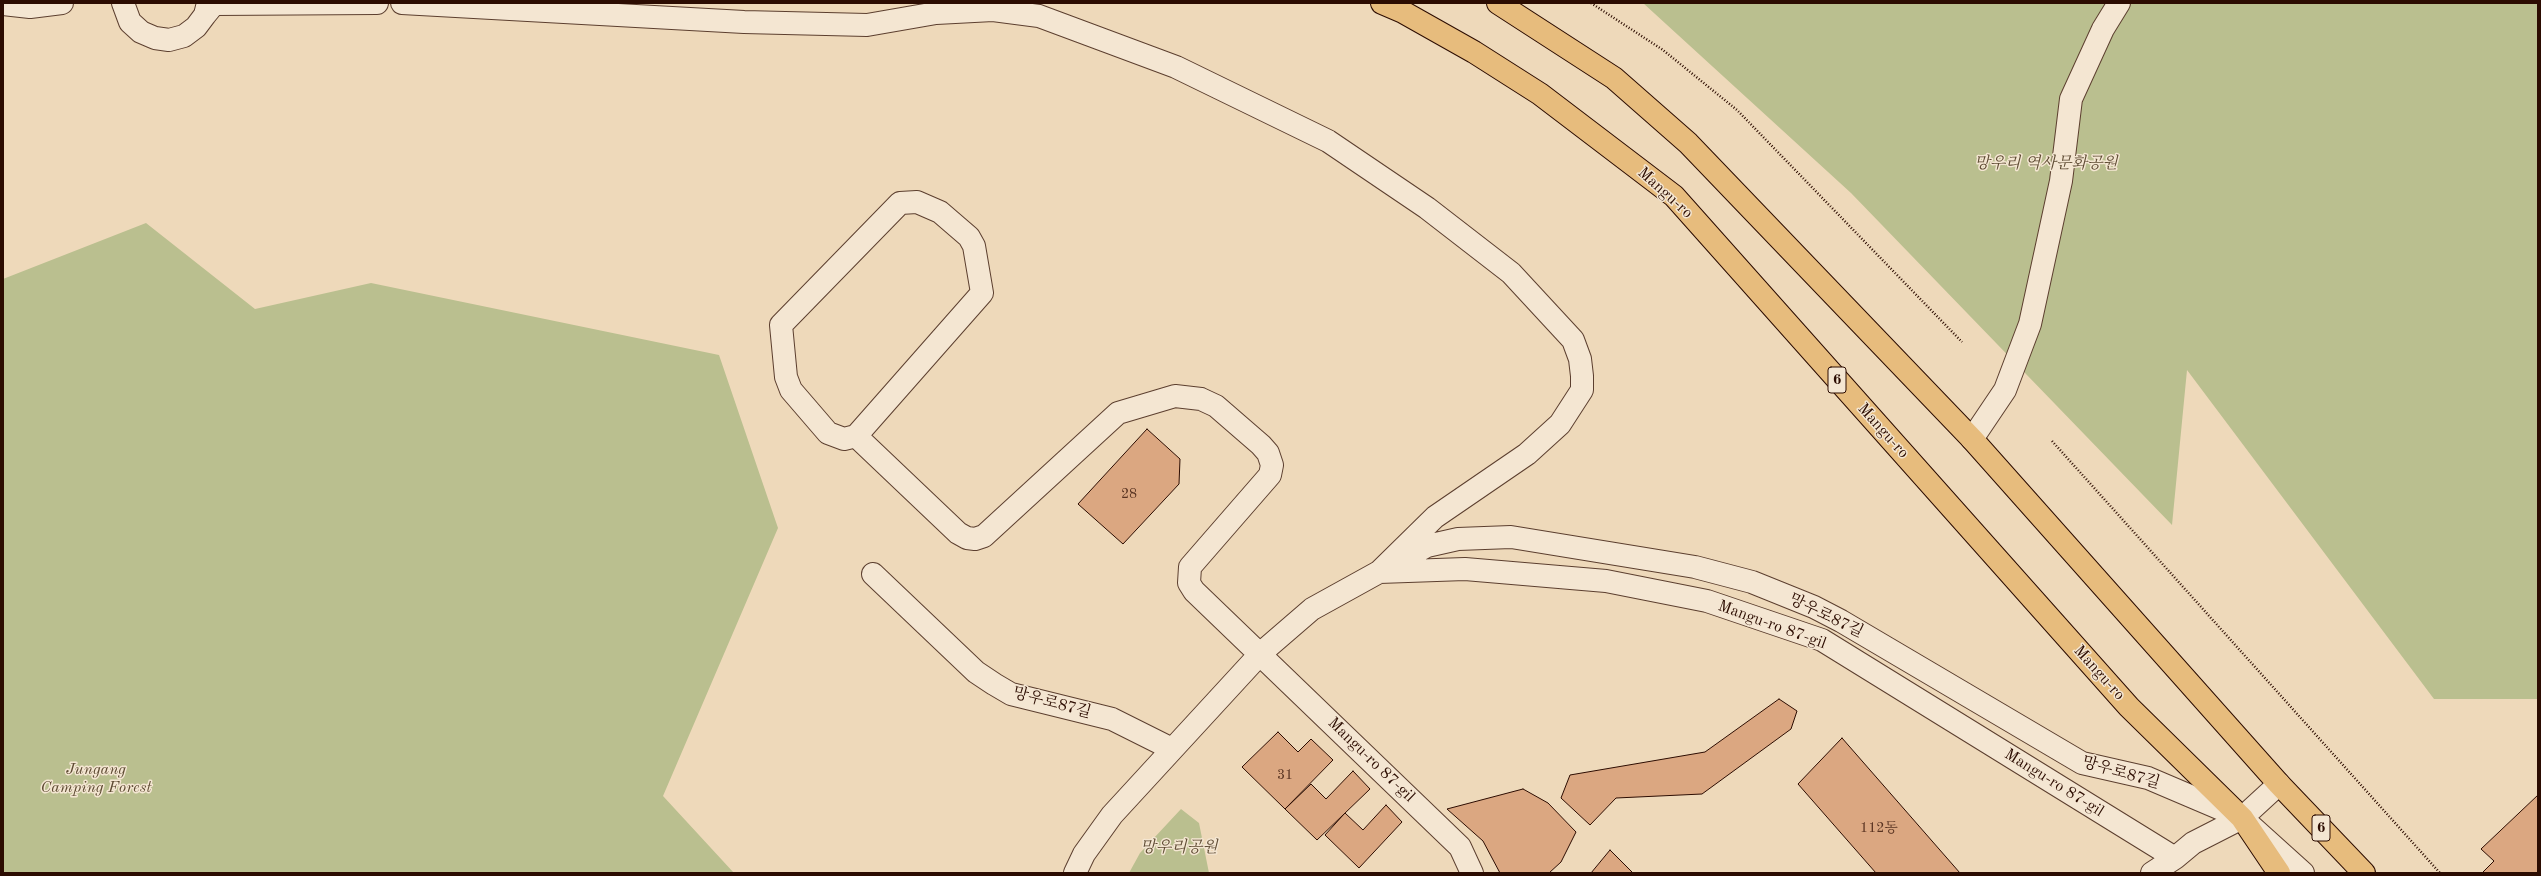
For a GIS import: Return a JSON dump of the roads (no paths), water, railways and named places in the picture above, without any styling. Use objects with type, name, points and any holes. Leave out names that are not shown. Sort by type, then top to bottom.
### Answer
[{"type":"main road","name":"Mangu-ro","points":[[1382,3],[1403,12],[1474,52],[1540,94],[1674,196],[2129,707],[2242,818],[2279,873]]},
{"type":"main road","name":"6","points":[[1498,3],[1614,78],[1688,143],[1972,439],[2279,784],[2364,873]]},
{"type":"street","points":[[3,4],[30,7],[62,3]]},
{"type":"street","points":[[123,3],[130,22],[141,32],[154,38],[169,40],[184,36],[196,27],[206,9],[214,4],[377,3]]},
{"type":"street","points":[[402,3],[637,9],[867,25],[936,13],[993,10],[1039,16],[1176,67],[1328,141],[1427,208],[1511,273],[1573,340],[1580,359],[1582,390],[1560,424],[1527,454],[1435,517],[1379,572]]},
{"type":"street","points":[[1972,439],[2005,390],[2030,324],[2061,181],[2071,99],[2104,29],[2119,3]]},
{"type":"street","points":[[900,202],[917,202],[940,212],[968,237],[974,246],[982,293],[856,436],[844,439],[828,433],[791,390],[786,377],[781,325],[900,202]]},
{"type":"street","points":[[856,436],[958,533],[967,538],[975,539],[984,536],[1118,413],[1175,396],[1202,399],[1216,406],[1261,445],[1268,453],[1272,465],[1270,474],[1190,568],[1189,583],[1194,591],[1261,653]]},
{"type":"street","name":"망우로87길","points":[[1379,572],[1427,546],[1458,539],[1511,537],[1695,567],[1752,582],[1814,607],[1841,621],[2082,763],[2148,778],[2242,818],[2303,873]]},
{"type":"street","name":"Mangu-ro 87-gil","points":[[1075,873],[1084,854],[1112,815],[1261,653],[1312,609],[1379,572],[1465,569],[1606,581],[1707,601],[1822,640],[2175,858]]},
{"type":"street","name":"망우로87길","points":[[873,574],[976,672],[1011,694],[1112,719],[1172,749]]},
{"type":"street","name":"Mangu-ro 87-gil","points":[[1261,653],[1460,847],[1472,873]]},
{"type":"street","points":[[2152,873],[2194,843],[2242,818],[2279,784]]},
{"type":"park label","name":"망우리 역사문화공원","points":[[2046,164]]},
{"type":"park label","name":"Jungang Camping Forest","points":[[96,779]]},
{"type":"park label","name":"망우리공원","points":[[1179,848]]}]
